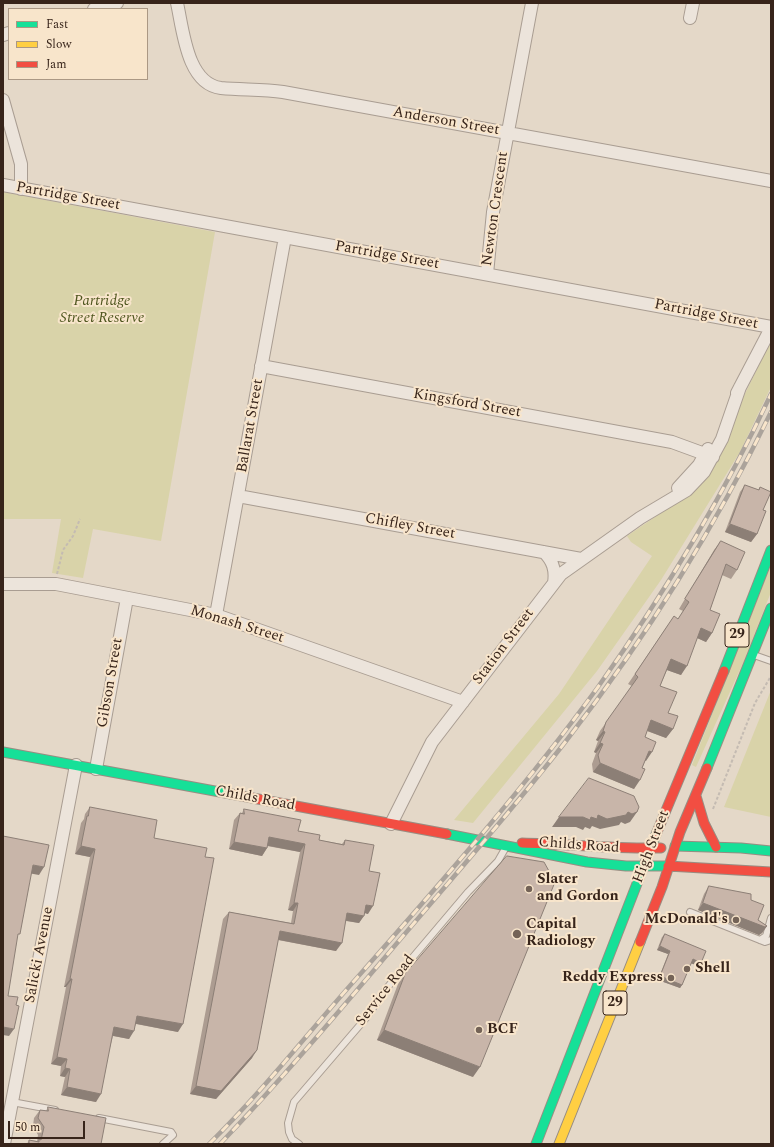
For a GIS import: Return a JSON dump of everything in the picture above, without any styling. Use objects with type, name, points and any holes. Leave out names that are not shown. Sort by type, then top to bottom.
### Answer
[{"type":"main road","name":"High Street","points":[[552,1139],[637,888],[642,867],[717,688],[771,550]]},
{"type":"main road","name":"High Street","points":[[536,1144],[552,1139],[662,887],[675,846],[771,608]]},
{"type":"main road","name":"Childs Road","points":[[3,752],[507,845],[549,857],[576,862],[642,867],[668,866],[771,872]]},
{"type":"main road","points":[[696,796],[699,812],[707,832],[716,847]]},
{"type":"main road","name":"Childs Road","points":[[507,845],[526,842],[629,849],[650,849],[675,846],[771,851]]},
{"type":"street","points":[[98,8],[117,3]]},
{"type":"street","name":"Anderson Street","points":[[177,3],[195,70],[204,80],[215,86],[283,92],[771,181]]},
{"type":"street","name":"Newton Crescent","points":[[487,274],[493,212],[532,3]]},
{"type":"street","points":[[690,18],[693,3]]},
{"type":"street","points":[[3,100],[21,164],[20,189]]},
{"type":"street","name":"Partridge Street","points":[[3,185],[771,328]]},
{"type":"street","name":"Ballarat Street","points":[[216,615],[285,237]]},
{"type":"street","name":"Station Street","points":[[391,824],[426,751],[554,583],[568,568],[658,506],[687,490],[704,472],[708,454],[722,439],[740,387],[771,328]]},
{"type":"street","name":"Kingsford Street","points":[[261,366],[672,442],[708,454]]},
{"type":"street","name":"Chifley Street","points":[[238,496],[581,559]]},
{"type":"street","points":[[544,552],[549,557],[554,568],[554,583]]},
{"type":"street","name":"Monash Street","points":[[3,584],[49,583],[216,615],[463,702]]},
{"type":"street","name":"Gibson Street","points":[[96,769],[127,598]]},
{"type":"street","name":"Salicki Avenue","points":[[4,1144],[76,765]]},
{"type":"lane","points":[[753,655],[771,661]]},
{"type":"lane","name":"Service Road","points":[[298,1144],[292,1139],[289,1132],[288,1123],[294,1102],[366,1018],[386,989],[468,892],[498,860],[507,845]]},
{"type":"lane","points":[[690,912],[760,940],[766,942],[771,940]]},
{"type":"lane","points":[[760,940],[766,936],[771,918]]},
{"type":"lane","points":[[12,1102],[65,1112]]},
{"type":"lane","points":[[95,1118],[171,1132],[173,1135],[163,1144]]},
{"type":"path","points":[[57,574],[63,550],[74,536],[80,519]]},
{"type":"path","points":[[713,817],[713,809],[755,703],[771,676]]},
{"type":"green space","name":"Partridge Street Reserve","points":[[3,192],[215,232],[161,541],[93,529],[83,578],[52,573],[61,519],[3,519]]},
{"type":"green space","points":[[771,340],[771,387],[740,452],[661,580],[597,671],[473,823],[454,820],[559,694],[652,556],[631,542],[627,536],[683,498],[741,402]]},
{"type":"green space","points":[[771,565],[771,592],[743,663],[696,767],[692,765]]},
{"type":"green space","points":[[771,690],[771,817],[724,807]]},
{"type":"building","points":[[745,485],[759,490],[760,487],[771,492],[763,510],[766,511],[757,534],[730,524]]},
{"type":"building","points":[[721,541],[745,552],[737,570],[726,564],[710,610],[720,614],[712,633],[701,628],[687,666],[671,659],[660,686],[677,692],[668,713],[678,716],[673,729],[651,720],[645,737],[656,742],[652,752],[649,751],[642,768],[645,769],[640,780],[600,763],[598,755],[603,744],[600,743],[605,732],[603,731],[606,722],[638,677],[635,674],[674,616],[678,619],[689,602],[685,599]]},
{"type":"building","points":[[589,778],[634,796],[639,807],[637,812],[632,814],[628,812],[626,815],[607,819],[598,815],[597,819],[591,817],[590,820],[583,817],[559,817]]},
{"type":"building","points":[[90,807],[157,820],[154,838],[207,848],[205,857],[214,858],[183,1024],[137,1016],[134,1031],[114,1027],[101,1094],[67,1087],[70,1069],[65,1068],[67,1059],[57,1057],[72,979],[70,979],[95,849],[81,846]]},
{"type":"building","points":[[244,809],[301,820],[298,831],[320,835],[319,840],[344,845],[345,840],[374,845],[369,871],[380,873],[373,906],[366,905],[364,916],[347,913],[342,943],[280,931],[257,1050],[221,1091],[196,1086],[229,912],[294,924],[298,903],[294,903],[305,844],[269,837],[267,848],[234,842],[240,813],[244,814]]},
{"type":"building","points":[[3,836],[49,845],[44,867],[33,865],[20,934],[18,934],[8,996],[18,997],[16,1005],[19,1006],[14,1029],[3,1027]]},
{"type":"building","points":[[507,856],[544,862],[555,882],[480,1067],[384,1030],[405,974]]},
{"type":"building","points":[[709,886],[751,894],[751,900],[764,905],[758,920],[767,926],[765,927],[703,903]]},
{"type":"building","points":[[665,934],[706,951],[701,963],[693,959],[682,985],[660,976],[670,951],[660,946]]},
{"type":"building","points":[[48,1107],[106,1118],[101,1144],[29,1144],[29,1140],[39,1142],[39,1139],[41,1140],[44,1127],[38,1118],[40,1110],[48,1111]]},
{"type":"railway","points":[[209,1144],[268,1081],[454,867],[571,724],[622,652],[669,581],[713,507],[771,394]]},
{"type":"railway","points":[[220,1144],[319,1034],[492,832],[566,741],[651,623],[677,582],[726,498],[771,412]]},
{"type":"traffic: fast","points":[[724,671],[771,550]]},
{"type":"traffic: fast","points":[[707,768],[771,608]]},
{"type":"traffic: fast","points":[[3,752],[231,794]]},
{"type":"traffic: fast","points":[[536,1144],[657,832]]},
{"type":"traffic: fast","points":[[447,834],[587,862],[626,866],[668,866]]},
{"type":"traffic: fast","points":[[675,846],[741,848],[771,851]]},
{"type":"traffic: slow","points":[[559,1144],[640,942]]},
{"type":"traffic: jam","points":[[657,832],[724,671]]},
{"type":"traffic: jam","points":[[640,942],[662,887],[680,832],[707,768]]},
{"type":"traffic: jam","points":[[231,794],[447,834]]},
{"type":"traffic: jam","points":[[696,796],[704,823],[716,847]]},
{"type":"traffic: jam","points":[[522,843],[626,848],[661,848]]},
{"type":"traffic: jam","points":[[668,866],[771,872]]},
{"type":"place","name":"Slater and Gordon","points":[[529,889]]},
{"type":"place","name":"McDonald's","points":[[736,920]]},
{"type":"place","name":"Capital Radiology","points":[[517,934]]},
{"type":"place","name":"Shell","points":[[687,969]]},
{"type":"place","name":"Reddy Express","points":[[671,978]]},
{"type":"place","name":"BCF","points":[[479,1030]]}]
